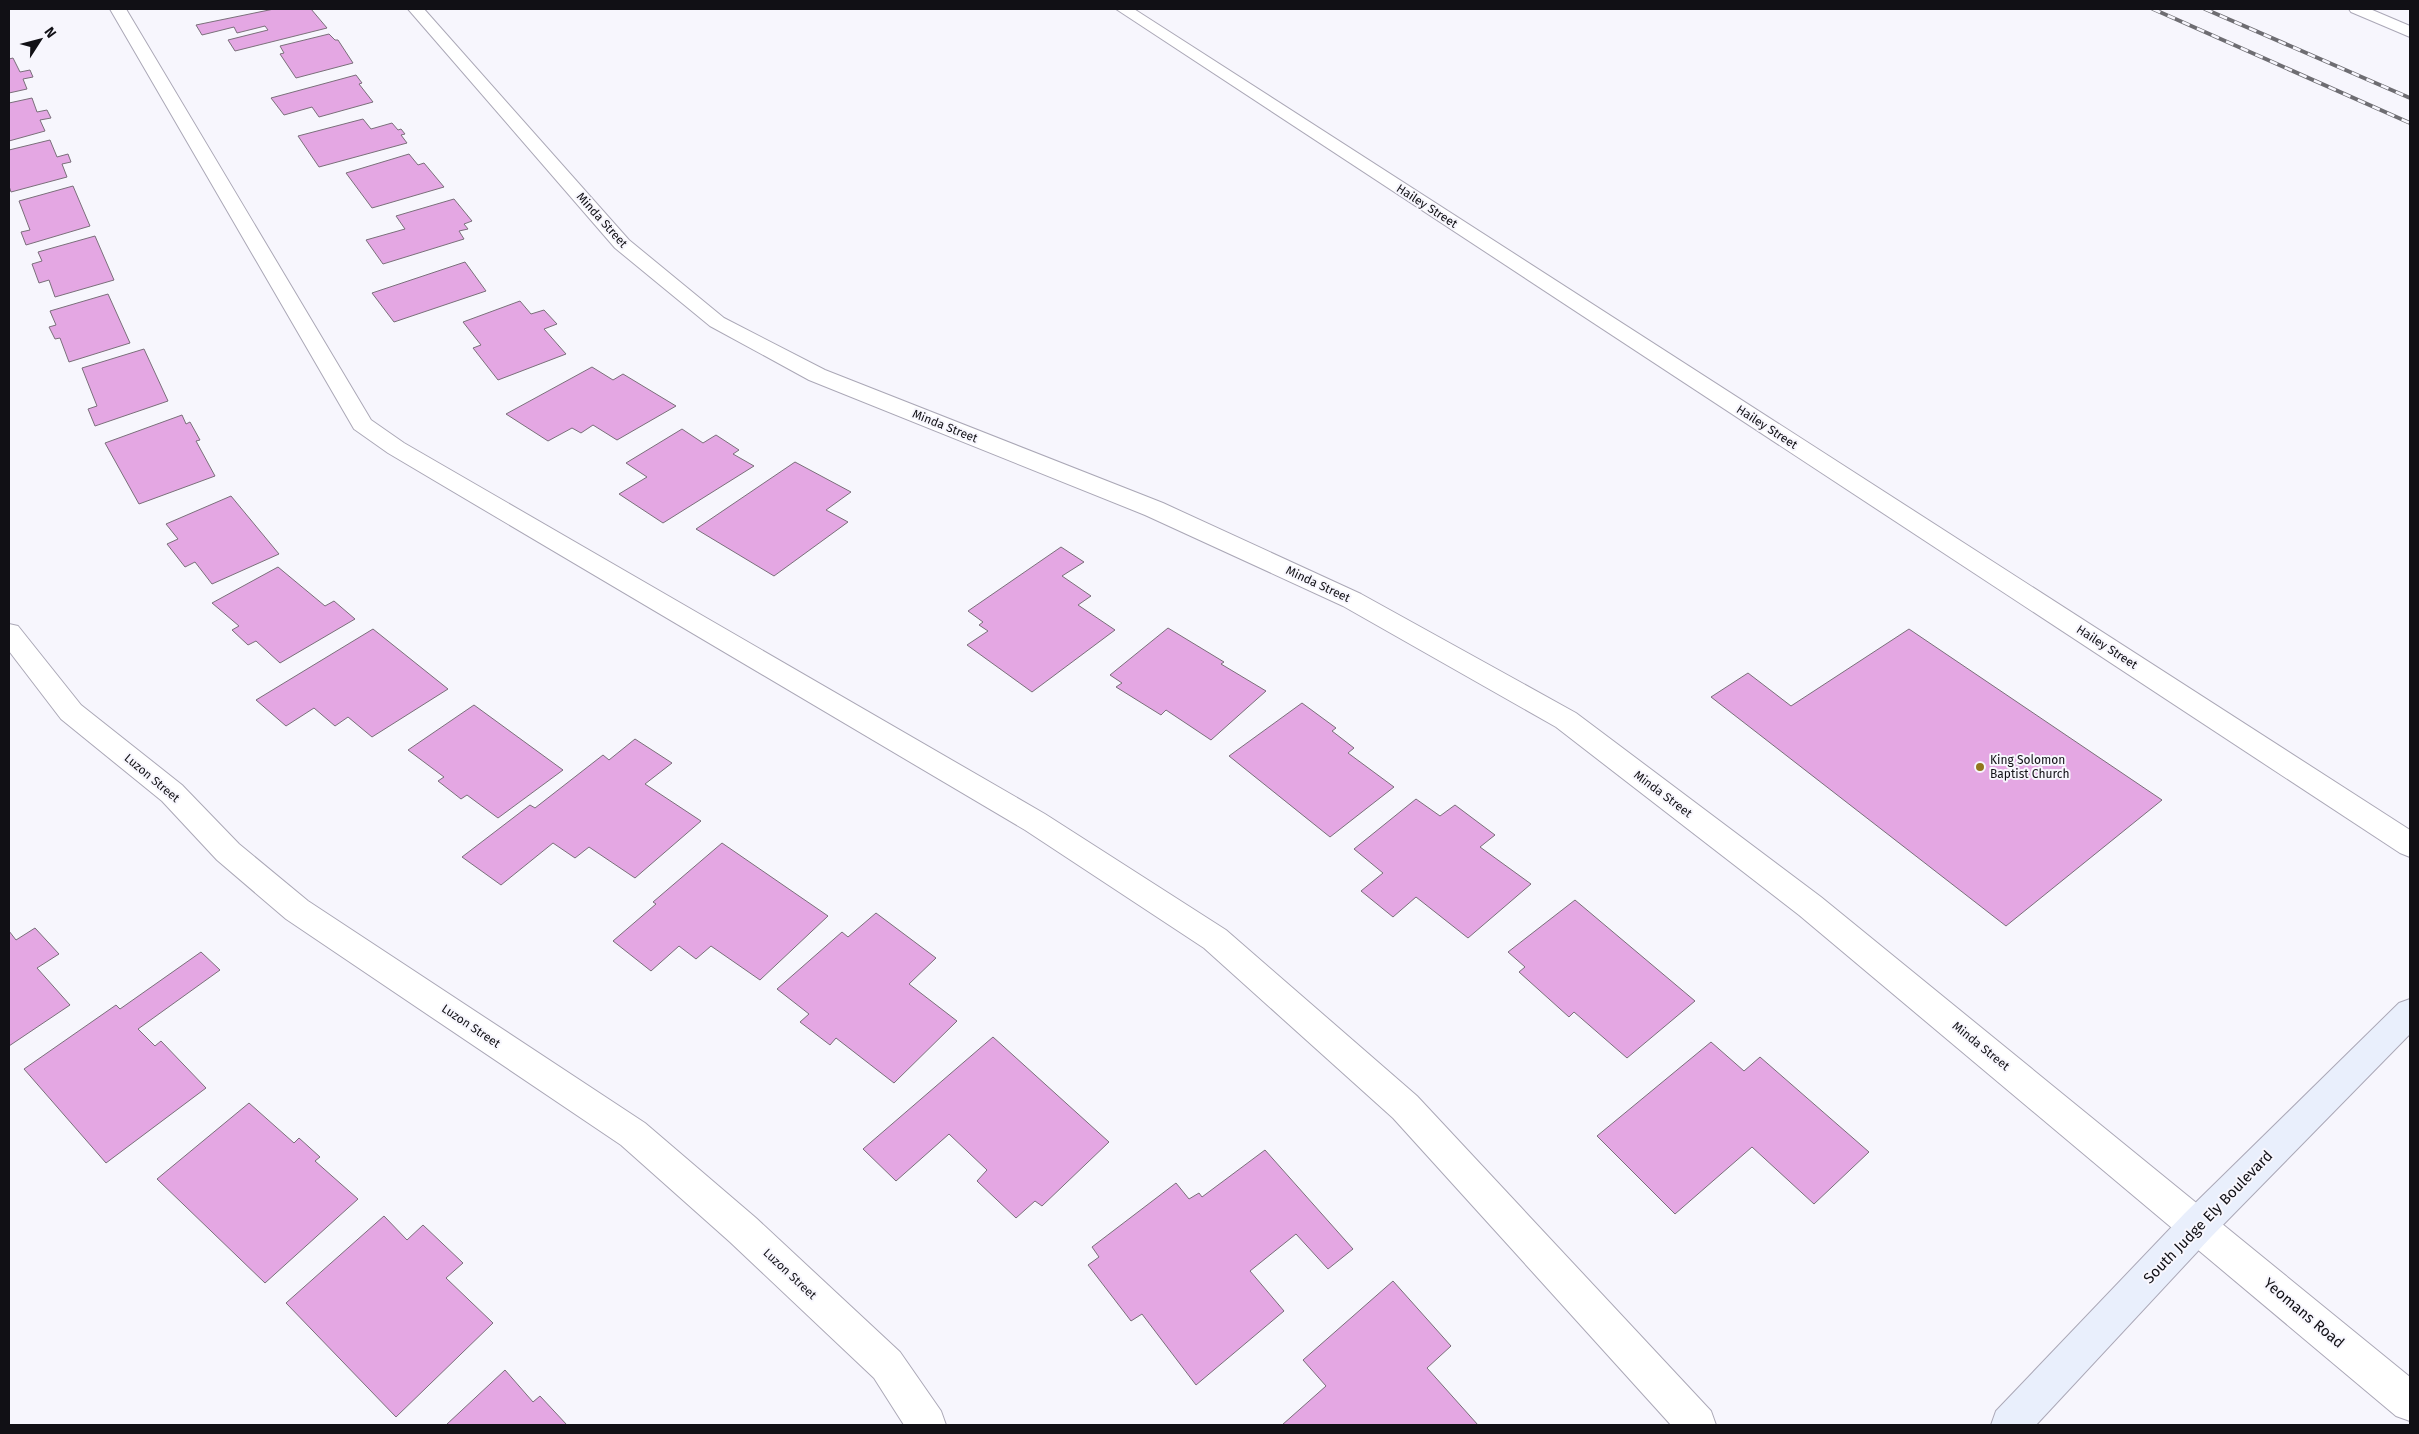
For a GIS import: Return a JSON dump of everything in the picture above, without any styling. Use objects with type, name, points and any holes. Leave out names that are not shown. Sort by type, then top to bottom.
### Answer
[{"type":"main road","name":"South Judge Ely Boulevard","points":[[2010,1425],[2198,1225],[2410,1013]]},
{"type":"street","points":[[118,9],[362,424],[396,448],[1035,822],[1215,939],[1405,1107],[1697,1425]]},
{"type":"street","name":"Minda Street","points":[[416,9],[622,244],[717,322],[817,375],[1154,508],[1352,600],[1566,720],[1810,906],[2198,1225]]},
{"type":"street","name":"Hailey Street","points":[[1124,9],[2410,845]]},
{"type":"street","points":[[2357,9],[2410,32]]},
{"type":"street","name":"Luzon Street","points":[[9,633],[71,712],[172,793],[228,852],[297,910],[633,1134],[743,1230],[887,1366],[927,1425]]},
{"type":"street","name":"Yeomans Road","points":[[2198,1225],[2410,1402]]},
{"type":"building","points":[[274,9],[311,9],[327,28],[235,51],[228,40],[268,30],[265,26],[237,33],[234,27],[202,35],[196,25]]},
{"type":"building","points":[[329,34],[335,40],[338,40],[353,63],[296,78],[280,54],[284,53],[280,46]]},
{"type":"building","points":[[13,58],[20,72],[30,70],[33,77],[23,79],[27,89],[9,93],[9,59]]},
{"type":"building","points":[[356,75],[362,83],[359,84],[373,102],[319,117],[312,107],[284,115],[271,98]]},
{"type":"building","points":[[32,98],[37,112],[47,110],[51,118],[40,120],[45,131],[9,141],[9,103]]},
{"type":"building","points":[[363,119],[371,129],[392,123],[405,134],[401,135],[407,143],[319,167],[298,136]]},
{"type":"building","points":[[50,140],[57,157],[68,154],[71,162],[62,164],[67,177],[11,192],[9,186],[9,150]]},
{"type":"building","points":[[409,154],[418,165],[424,163],[444,187],[372,208],[346,173]]},
{"type":"building","points":[[73,186],[90,226],[26,245],[21,232],[30,230],[19,201]]},
{"type":"building","points":[[454,199],[472,221],[464,224],[468,229],[459,231],[464,239],[383,264],[366,240],[405,229],[396,216]]},
{"type":"building","points":[[95,236],[114,280],[55,297],[49,280],[39,283],[32,264],[42,261],[38,252]]},
{"type":"building","points":[[465,262],[486,291],[394,322],[372,293]]},
{"type":"building","points":[[108,294],[130,343],[69,362],[60,338],[55,339],[49,327],[56,325],[50,311]]},
{"type":"building","points":[[520,301],[531,314],[544,310],[557,324],[544,329],[566,354],[498,380],[473,348],[481,345],[463,322]]},
{"type":"building","points":[[144,349],[168,401],[95,426],[88,409],[97,406],[82,368]]},
{"type":"building","points":[[592,367],[613,380],[623,374],[676,406],[617,440],[593,425],[581,433],[572,428],[548,441],[506,414]]},
{"type":"building","points":[[182,415],[186,424],[190,422],[200,440],[196,441],[215,476],[139,504],[105,443]]},
{"type":"building","points":[[682,429],[703,443],[716,435],[739,450],[733,454],[754,466],[663,523],[619,494],[647,477],[626,463]]},
{"type":"building","points":[[795,462],[851,492],[826,510],[848,522],[774,576],[696,529]]},
{"type":"building","points":[[231,496],[279,554],[212,584],[195,562],[185,567],[167,544],[178,539],[166,524]]},
{"type":"building","points":[[1061,547],[1084,562],[1062,576],[1091,596],[1078,605],[1115,630],[1032,692],[967,645],[988,631],[979,625],[983,622],[968,611]]},
{"type":"building","points":[[278,567],[325,606],[334,601],[355,619],[280,663],[256,641],[248,645],[232,630],[239,626],[212,603]]},
{"type":"building","points":[[1168,628],[1224,662],[1221,664],[1266,691],[1211,740],[1166,710],[1161,715],[1116,687],[1122,683],[1110,675]]},
{"type":"building","points":[[373,629],[448,689],[372,737],[348,717],[335,726],[314,708],[286,726],[256,700]]},
{"type":"building","points":[[1909,629],[2162,800],[2006,926],[1711,697],[1748,673],[1791,706]]},
{"type":"building","points":[[1302,703],[1336,728],[1332,731],[1354,748],[1348,753],[1394,787],[1330,837],[1229,756]]},
{"type":"building","points":[[474,705],[563,770],[498,818],[467,795],[461,799],[438,781],[444,777],[408,750]]},
{"type":"building","points":[[635,739],[672,763],[645,784],[701,821],[635,878],[589,847],[575,858],[553,843],[501,885],[462,857],[530,805],[535,808],[603,755],[609,760]]},
{"type":"building","points":[[1416,799],[1440,816],[1455,805],[1495,835],[1480,847],[1531,884],[1468,938],[1416,897],[1393,917],[1361,891],[1383,873],[1354,849]]},
{"type":"building","points":[[722,843],[828,916],[760,980],[711,946],[696,959],[679,946],[651,971],[613,941],[656,904],[653,902]]},
{"type":"building","points":[[1575,900],[1695,1001],[1627,1058],[1574,1012],[1569,1017],[1519,972],[1525,967],[1508,952]]},
{"type":"building","points":[[876,913],[936,958],[909,984],[957,1021],[894,1083],[836,1038],[830,1045],[800,1022],[809,1014],[777,989],[842,932],[848,937]]},
{"type":"building","points":[[35,928],[59,954],[37,968],[70,1005],[9,1046],[9,931],[16,940]]},
{"type":"building","points":[[201,952],[220,970],[138,1029],[155,1046],[161,1041],[206,1088],[106,1163],[24,1069],[116,1005],[120,1009]]},
{"type":"building","points":[[993,1037],[1109,1142],[1042,1206],[1035,1201],[1016,1218],[977,1181],[987,1170],[949,1134],[896,1181],[863,1149]]},
{"type":"building","points":[[1711,1042],[1744,1071],[1760,1057],[1869,1152],[1814,1204],[1752,1147],[1675,1214],[1597,1136]]},
{"type":"building","points":[[249,1103],[294,1143],[299,1138],[320,1157],[315,1161],[358,1199],[265,1283],[157,1179]]},
{"type":"building","points":[[1265,1150],[1353,1249],[1328,1269],[1296,1234],[1250,1271],[1284,1311],[1196,1385],[1142,1314],[1131,1321],[1088,1265],[1099,1257],[1092,1247],[1176,1183],[1189,1199],[1199,1193],[1202,1197]]},
{"type":"building","points":[[384,1216],[407,1240],[423,1225],[463,1263],[446,1278],[493,1323],[396,1417],[286,1303]]},
{"type":"building","points":[[1393,1281],[1451,1346],[1427,1368],[1478,1425],[1282,1425],[1326,1386],[1303,1360]]},
{"type":"building","points":[[505,1370],[533,1402],[540,1396],[567,1425],[446,1425]]},
{"type":"railway","points":[[2153,9],[2410,123]]},
{"type":"railway","points":[[2205,9],[2410,98]]},
{"type":"place","name":"King Solomon Baptist Church","points":[[1980,767]]}]
